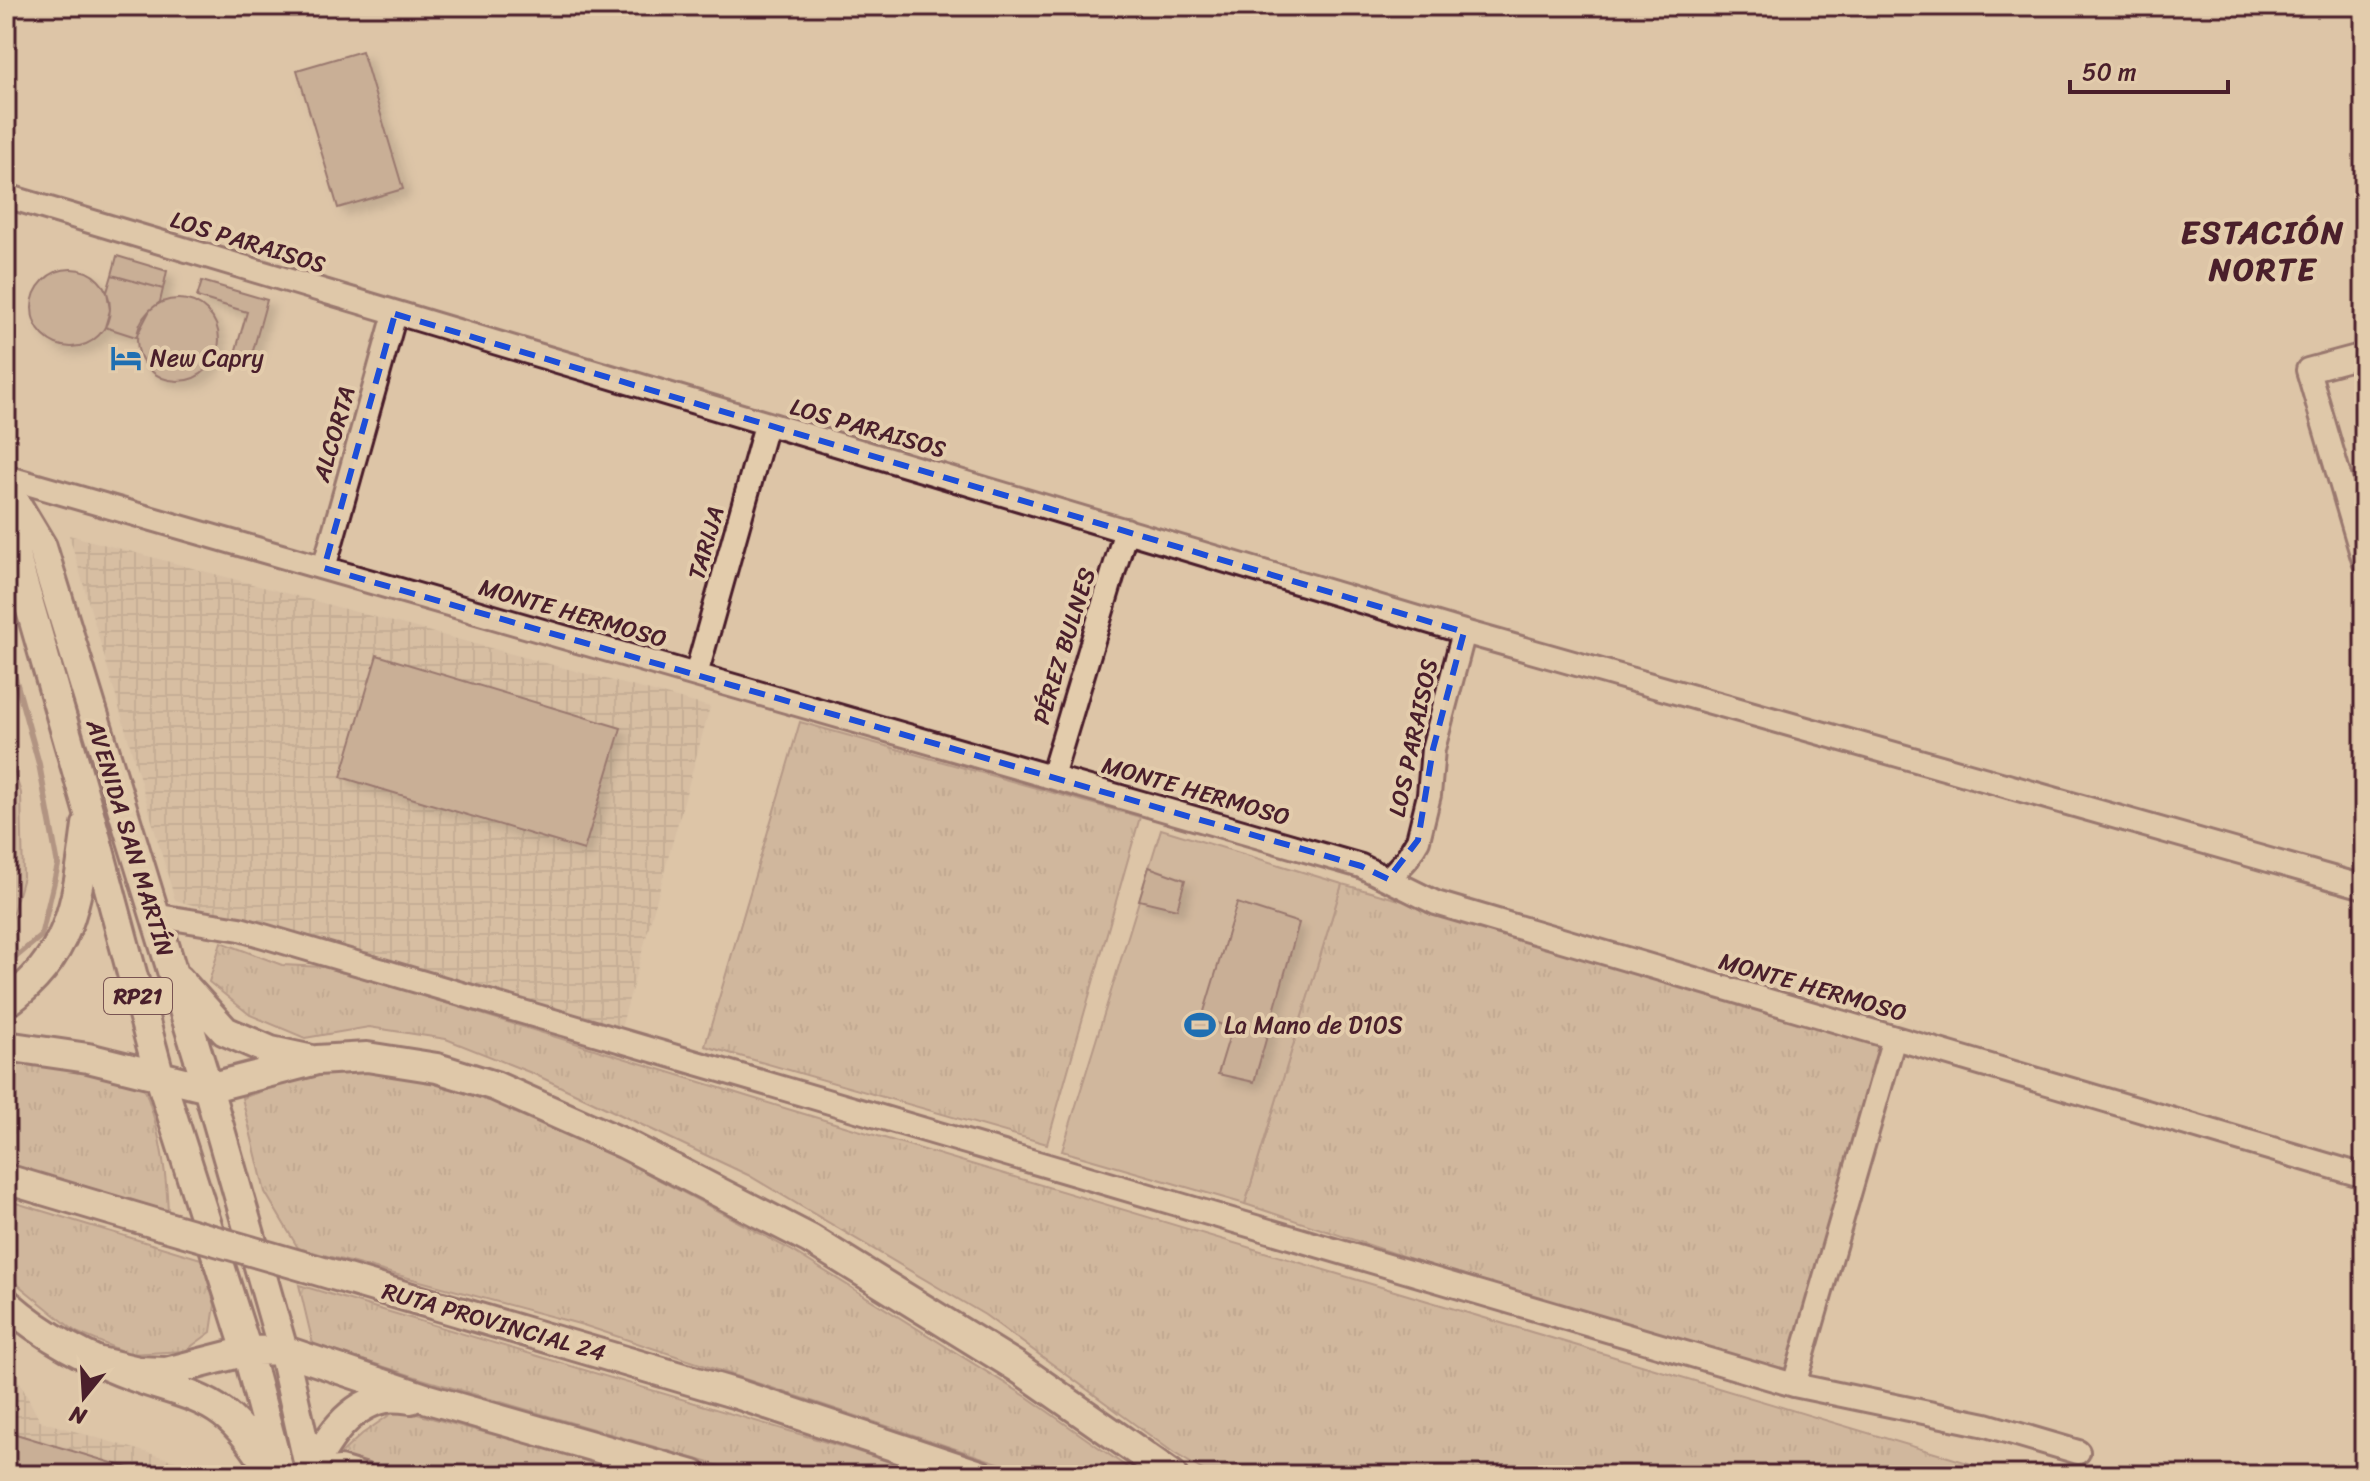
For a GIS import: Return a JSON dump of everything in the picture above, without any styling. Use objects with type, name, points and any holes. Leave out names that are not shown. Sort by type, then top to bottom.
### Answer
[{"type":"main road","name":"AVENIDA SAN MARTÍN","points":[[6,487],[42,547],[208,1088],[283,1350],[310,1473]]},
{"type":"main road","name":"AVENIDA SAN MARTÍN","points":[[6,513],[159,1074],[247,1351],[280,1475]]},
{"type":"main road","points":[[6,1003],[30,986],[64,939],[79,887],[89,813]]},
{"type":"main road","points":[[171,972],[225,1031],[271,1051],[317,1060]]},
{"type":"main road","points":[[6,1046],[88,1058],[208,1088],[317,1060],[367,1057],[437,1068],[495,1086],[625,1144],[810,1239],[1017,1367],[1172,1475]]},
{"type":"main road","name":"RUTA PROVINCIAL 24","points":[[6,1179],[737,1394],[980,1475]]},
{"type":"main road","points":[[6,1303],[66,1348],[142,1380],[182,1391],[224,1413],[260,1454],[273,1475]]},
{"type":"main road","points":[[91,1360],[138,1371],[166,1372],[247,1351],[283,1350],[428,1399],[693,1475]]},
{"type":"main road","points":[[310,1473],[327,1441],[354,1411],[386,1398],[428,1399]]},
{"type":"street","name":"LOS PARAISOS","points":[[6,196],[1464,632],[1433,749],[1429,795],[1418,840],[1406,860],[1388,879]]},
{"type":"street","name":"ALCORTA","points":[[324,568],[395,314]]},
{"type":"street","points":[[2364,355],[2308,370],[2364,561]]},
{"type":"street","name":"TARIJA","points":[[696,675],[766,425]]},
{"type":"street","name":"MONTE HERMOSO","points":[[6,477],[1361,866],[1436,903],[2364,1176]]},
{"type":"street","name":"PÉREZ BULNES","points":[[1052,777],[1126,530]]},
{"type":"street","points":[[1464,632],[2364,887]]},
{"type":"street","points":[[153,915],[255,934],[1794,1385],[1986,1425],[2078,1452]]},
{"type":"street","points":[[1794,1385],[1894,1038]]},
{"type":"street","points":[[310,1473],[340,1468],[363,1475]]},
{"type":"highlighted area","points":[[395,314],[1464,632],[1433,749],[1418,840],[1388,879],[1361,866],[324,568]]},
{"type":"shaded area","points":[[69,535],[710,707],[621,1028],[175,900]]},
{"type":"shaded area","points":[[6,1356],[40,1421],[223,1475],[6,1475]]},
{"type":"green space","points":[[800,722],[1140,817],[1047,1144],[705,1046]]},
{"type":"green space","points":[[6,745],[21,793],[23,877],[6,937]]},
{"type":"green space","name":"La Mano de D10S","points":[[1161,829],[1342,884],[1245,1204],[1062,1151]]},
{"type":"green space","points":[[1342,884],[1884,1035],[1794,1385],[1245,1204]]},
{"type":"green space","points":[[221,942],[282,965],[324,967],[404,990],[791,1110],[2008,1475],[1211,1475],[1174,1453],[985,1315],[748,1175],[534,1074],[446,1039],[369,1027],[305,1038],[250,1015],[209,982]]},
{"type":"green space","points":[[6,1059],[140,1077],[160,1142],[168,1211],[6,1163]]},
{"type":"green space","points":[[389,1071],[476,1094],[583,1139],[791,1250],[1027,1397],[1138,1475],[1034,1475],[583,1325],[298,1248],[265,1192],[242,1098],[315,1073]]},
{"type":"green space","points":[[6,1200],[201,1259],[215,1305],[211,1332],[185,1351],[129,1354],[76,1332],[6,1275]]},
{"type":"green space","points":[[299,1285],[929,1475],[751,1475],[422,1379],[313,1344]]},
{"type":"green space","points":[[398,1409],[643,1475],[404,1475],[338,1456],[362,1434]]},
{"type":"building","points":[[362,51],[403,189],[338,208],[297,70]]},
{"type":"building","points":[[117,256],[167,271],[163,289],[112,275]]},
{"type":"building","points":[[71,269],[86,272],[98,281],[107,293],[110,308],[107,323],[98,335],[86,344],[71,347],[56,344],[44,335],[35,323],[32,308],[35,293],[44,281],[56,272]]},
{"type":"building","points":[[112,275],[163,289],[160,302],[150,310],[136,337],[105,327],[110,310],[107,292]]},
{"type":"building","points":[[202,281],[267,300],[251,358],[235,353],[247,312],[197,297]]},
{"type":"building","points":[[178,299],[194,302],[207,311],[216,324],[219,340],[216,356],[207,369],[194,378],[178,381],[162,378],[149,369],[140,356],[137,340],[140,324],[149,311],[162,302]]},
{"type":"building","points":[[377,655],[621,728],[584,850],[341,777]]},
{"type":"building","points":[[1149,867],[1185,880],[1177,909],[1139,900]]},
{"type":"building","points":[[1237,903],[1299,923],[1254,1082],[1218,1074],[1232,1028],[1202,1018]]},
{"type":"building","points":[[6,1431],[152,1475],[6,1475]]},
{"type":"waterway","points":[[6,645],[39,764],[58,865],[41,936],[6,965]]},
{"type":"place","name":"New Capry","points":[[126,358]]},
{"type":"place","name":"La Mano de D10S","points":[[1200,1025]]},
{"type":"district","name":"ESTACIÓN NORTE","points":[[2263,250]]}]
